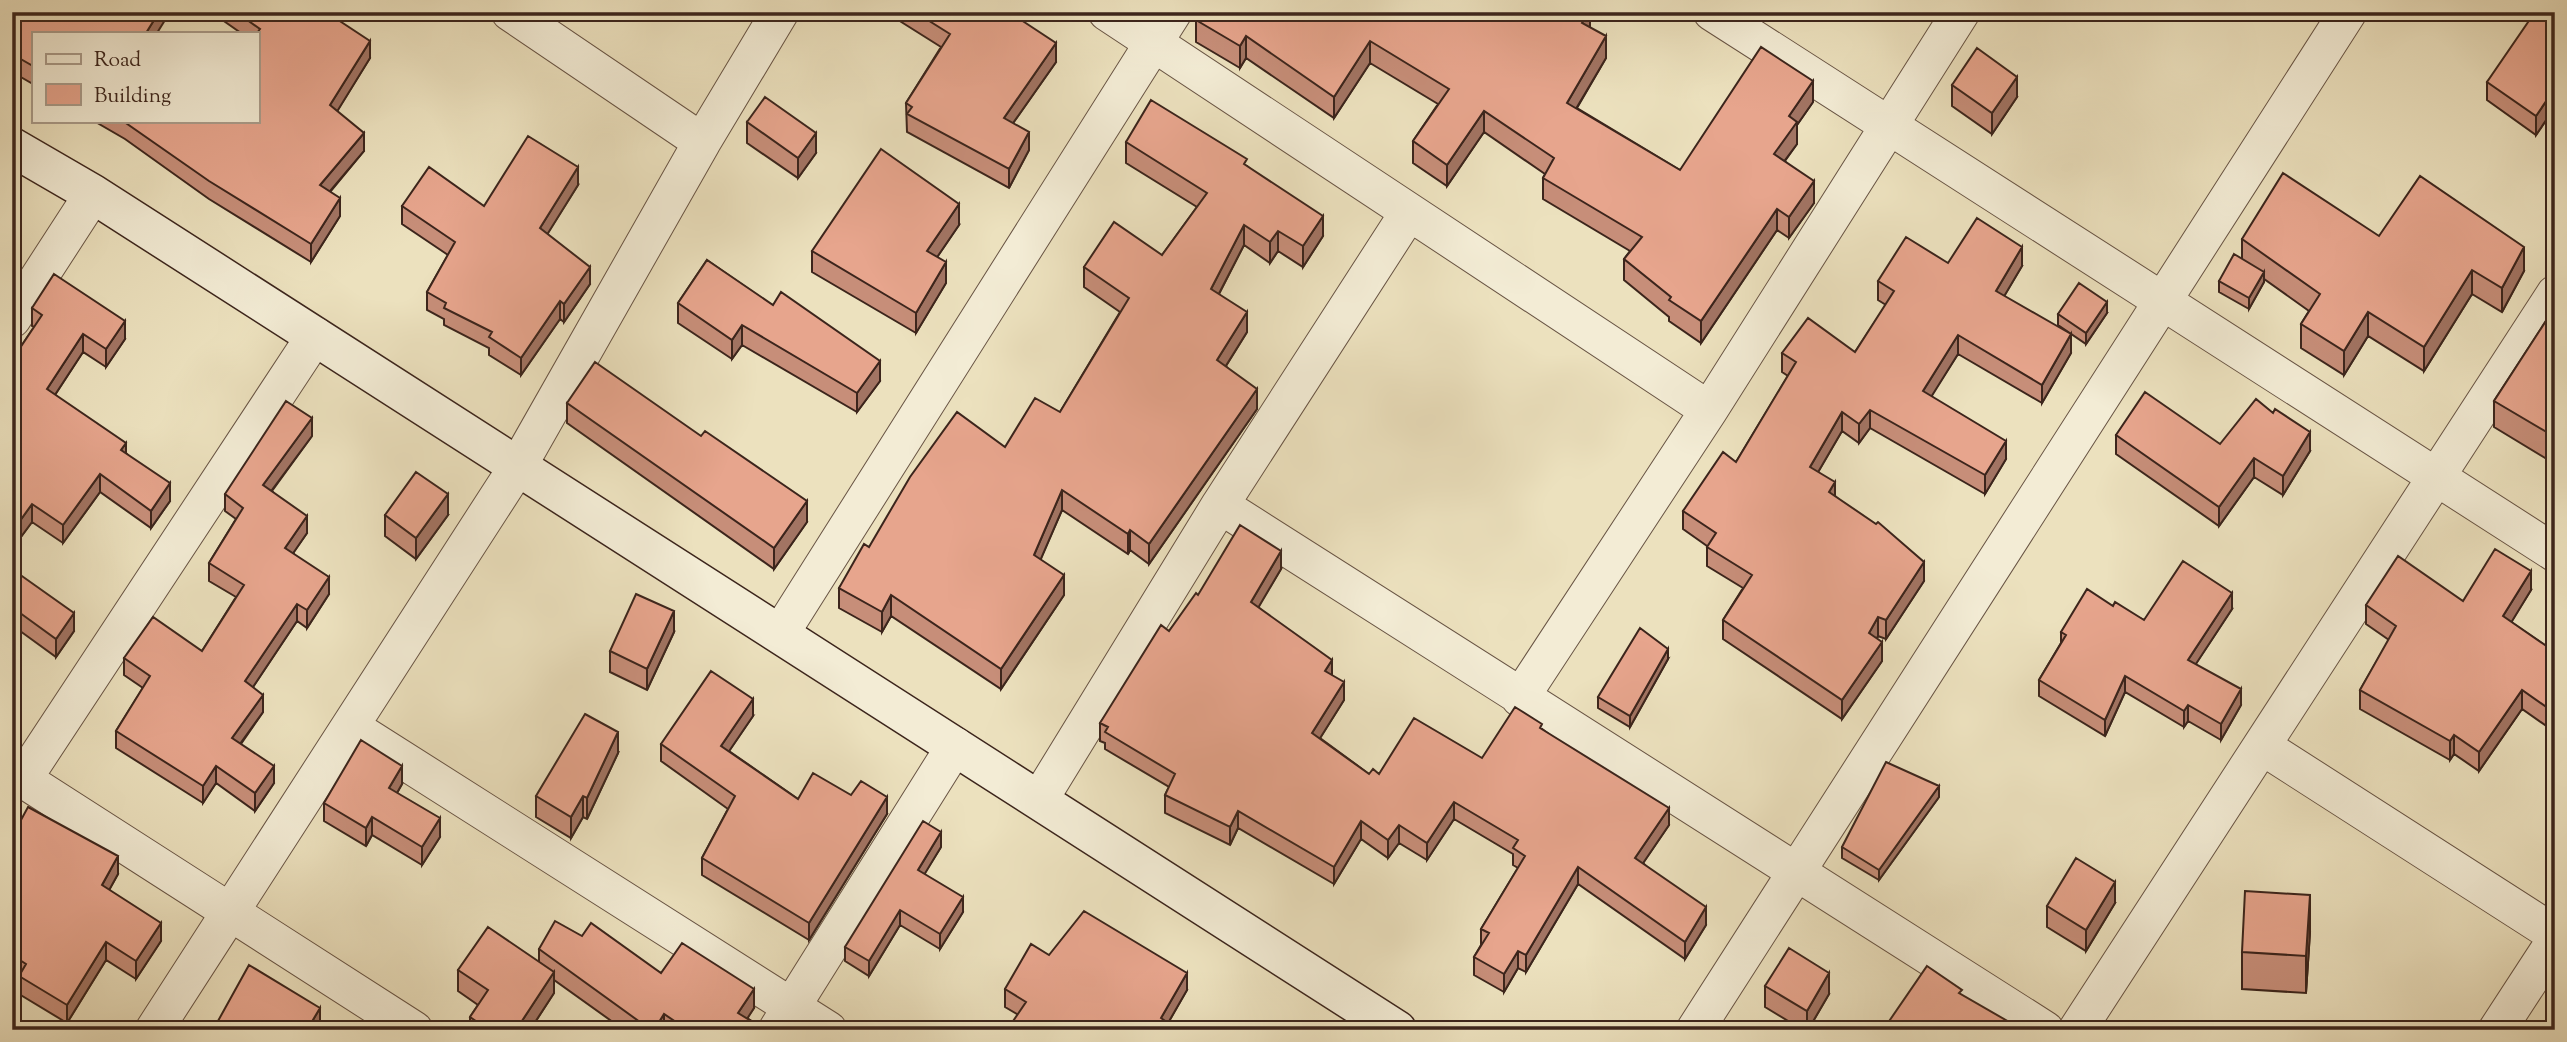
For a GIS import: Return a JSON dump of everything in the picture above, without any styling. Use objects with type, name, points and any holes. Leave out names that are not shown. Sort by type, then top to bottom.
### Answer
[{"type":"street","points":[[510,12],[702,142]]},
{"type":"street","points":[[154,1030],[518,466],[702,142],[780,12]]},
{"type":"street","points":[[1107,12],[1709,410]]},
{"type":"street","points":[[780,634],[1173,12]]},
{"type":"street","points":[[1712,12],[2555,553]]},
{"type":"street","points":[[1520,698],[1709,410],[1961,12]]},
{"type":"street","points":[[1695,1030],[2348,12]]},
{"type":"street","points":[[12,147],[93,194],[1397,1030]]},
{"type":"street","points":[[12,319],[93,194]]},
{"type":"street","points":[[1039,800],[1220,505],[1409,212]]},
{"type":"street","points":[[2077,1030],[2433,477],[2555,294]]},
{"type":"street","points":[[315,336],[18,775],[414,1030]]},
{"type":"street","points":[[1220,505],[2045,1030]]},
{"type":"street","points":[[351,727],[784,1018],[828,1030]]},
{"type":"street","points":[[784,1018],[955,746]]},
{"type":"street","points":[[2262,746],[2555,934]]},
{"type":"street","points":[[2497,1030],[2555,941]]},
{"type":"building","points":[[12,12],[159,12],[147,32],[32,32],[32,65],[12,54]]},
{"type":"building","points":[[236,12],[326,12],[370,41],[330,105],[364,133],[320,185],[340,198],[311,244],[209,181],[124,122],[259,122],[258,32],[260,29]]},
{"type":"building","points":[[915,12],[1009,12],[1056,43],[1004,118],[1029,132],[1009,169],[907,114],[912,107],[906,103],[950,34]]},
{"type":"building","points":[[1202,12],[1589,12],[1582,23],[1606,36],[1567,103],[1680,170],[1761,47],[1813,81],[1789,116],[1797,122],[1774,154],[1814,181],[1789,217],[1777,209],[1701,321],[1669,300],[1671,297],[1624,259],[1642,237],[1543,178],[1554,158],[1484,111],[1447,165],[1413,141],[1449,89],[1370,41],[1334,97],[1246,36],[1240,46],[1196,20]]},
{"type":"building","points":[[2535,12],[2555,12],[2555,88],[2536,116],[2487,82]]},
{"type":"building","points":[[1977,48],[2017,77],[1992,113],[1952,85]]},
{"type":"building","points":[[765,97],[816,133],[798,158],[747,122]]},
{"type":"building","points":[[1151,100],[1247,159],[1244,164],[1323,216],[1303,246],[1278,231],[1270,242],[1244,225],[1211,289],[1247,312],[1217,360],[1257,389],[1149,544],[1130,530],[1128,534],[1062,490],[1034,555],[1064,575],[1001,669],[891,595],[882,612],[839,588],[864,544],[869,547],[910,477],[957,412],[1005,447],[1035,398],[1060,412],[1129,298],[1084,267],[1114,222],[1162,255],[1207,193],[1126,142]]},
{"type":"building","points":[[528,136],[578,167],[540,228],[590,267],[564,304],[560,301],[521,358],[489,337],[492,332],[444,308],[446,303],[427,292],[455,242],[402,206],[429,167],[484,206]]},
{"type":"building","points":[[881,149],[959,204],[927,251],[946,262],[916,313],[812,251]]},
{"type":"building","points":[[2283,173],[2379,236],[2420,176],[2524,247],[2502,288],[2472,270],[2424,347],[2368,312],[2344,351],[2301,324],[2320,294],[2242,239]]},
{"type":"building","points":[[1977,218],[2022,247],[1996,291],[2071,334],[2042,385],[1958,335],[1923,391],[2006,441],[1985,475],[1870,410],[1859,424],[1842,412],[1810,467],[1835,482],[1829,492],[1876,524],[1878,522],[1924,562],[1886,620],[1878,617],[1869,633],[1882,642],[1842,700],[1723,620],[1752,575],[1707,547],[1716,533],[1683,511],[1723,452],[1736,462],[1796,362],[1782,353],[1808,318],[1855,352],[1894,291],[1878,281],[1906,237],[1948,263]]},
{"type":"building","points":[[2234,254],[2264,272],[2249,298],[2219,281]]},
{"type":"building","points":[[707,260],[773,305],[781,292],[880,361],[857,393],[742,325],[732,340],[678,303]]},
{"type":"building","points":[[54,274],[125,321],[106,349],[83,334],[47,389],[126,443],[121,450],[170,483],[151,511],[100,474],[63,525],[32,504],[12,532],[12,360],[42,315],[32,308]]},
{"type":"building","points":[[2079,283],[2107,302],[2086,333],[2058,314]]},
{"type":"building","points":[[2555,307],[2555,437],[2494,401]]},
{"type":"building","points":[[595,362],[701,436],[705,431],[807,501],[774,548],[567,403]]},
{"type":"building","points":[[2145,392],[2220,444],[2256,399],[2273,413],[2275,409],[2310,432],[2283,476],[2254,458],[2219,507],[2116,435]]},
{"type":"building","points":[[286,401],[312,418],[263,485],[307,516],[285,548],[329,577],[307,610],[297,604],[245,681],[263,695],[232,738],[274,766],[255,793],[216,766],[203,786],[116,731],[150,676],[124,658],[153,617],[202,651],[244,585],[209,563],[243,508],[225,494]]},
{"type":"building","points":[[416,472],[448,494],[416,538],[385,515]]},
{"type":"building","points":[[1240,525],[1281,551],[1251,602],[1332,660],[1325,671],[1344,682],[1312,733],[1369,774],[1373,769],[1379,774],[1414,718],[1482,758],[1515,707],[1542,724],[1540,728],[1669,808],[1635,858],[1706,907],[1685,942],[1578,867],[1526,955],[1518,951],[1504,974],[1474,957],[1489,933],[1481,929],[1525,856],[1513,848],[1518,840],[1454,802],[1427,843],[1399,825],[1388,840],[1361,821],[1334,867],[1238,811],[1230,827],[1165,795],[1175,774],[1105,732],[1108,727],[1100,723],[1161,625],[1169,631],[1196,593],[1198,595]]},
{"type":"building","points":[[2495,549],[2531,571],[2503,616],[2555,652],[2555,713],[2522,690],[2479,752],[2454,735],[2450,741],[2360,690],[2396,626],[2366,605],[2398,556],[2463,601]]},
{"type":"building","points":[[2183,561],[2232,593],[2188,660],[2241,689],[2221,724],[2188,705],[2184,711],[2125,676],[2105,720],[2039,680],[2066,635],[2061,632],[2087,589],[2113,606],[2115,602],[2144,620]]},
{"type":"building","points":[[12,569],[74,613],[56,639],[16,610],[12,615]]},
{"type":"building","points":[[636,594],[674,611],[647,669],[610,651]]},
{"type":"building","points":[[1640,628],[1668,649],[1630,716],[1598,697]]},
{"type":"building","points":[[711,671],[753,699],[721,746],[798,799],[813,773],[851,795],[861,781],[887,797],[809,923],[702,858],[735,796],[661,744]]},
{"type":"building","points":[[585,714],[618,732],[587,798],[583,796],[571,817],[536,796]]},
{"type":"building","points":[[361,740],[402,766],[389,788],[440,818],[422,847],[372,817],[366,828],[324,803]]},
{"type":"building","points":[[1886,762],[1939,786],[1879,870],[1842,847]]},
{"type":"building","points":[[28,807],[118,856],[102,885],[161,923],[136,961],[106,942],[67,1005],[19,976],[26,964],[12,955],[12,829],[15,831]]},
{"type":"building","points":[[923,821],[941,832],[918,870],[963,897],[940,934],[900,910],[869,961],[845,947]]},
{"type":"building","points":[[2076,858],[2115,882],[2086,930],[2047,906]]},
{"type":"building","points":[[2245,891],[2310,895],[2306,956],[2242,952]]},
{"type":"building","points":[[1084,911],[1187,973],[1161,1018],[1178,1030],[1007,1030],[1026,1002],[1005,989],[1031,944],[1049,955]]},
{"type":"building","points":[[555,921],[582,936],[591,923],[661,973],[682,943],[754,989],[738,1013],[766,1030],[688,1030],[664,1014],[654,1030],[651,1030],[539,949]]},
{"type":"building","points":[[488,927],[554,972],[516,1030],[489,1030],[470,1017],[488,990],[458,970]]},
{"type":"building","points":[[1789,948],[1829,973],[1807,1011],[1765,986]]},
{"type":"building","points":[[249,965],[320,1008],[307,1030],[213,1030]]},
{"type":"building","points":[[1927,966],[1962,990],[1959,993],[2023,1030],[1883,1030]]},
{"type":"building","points":[[2527,1024],[2537,1030],[2523,1030]]}]
